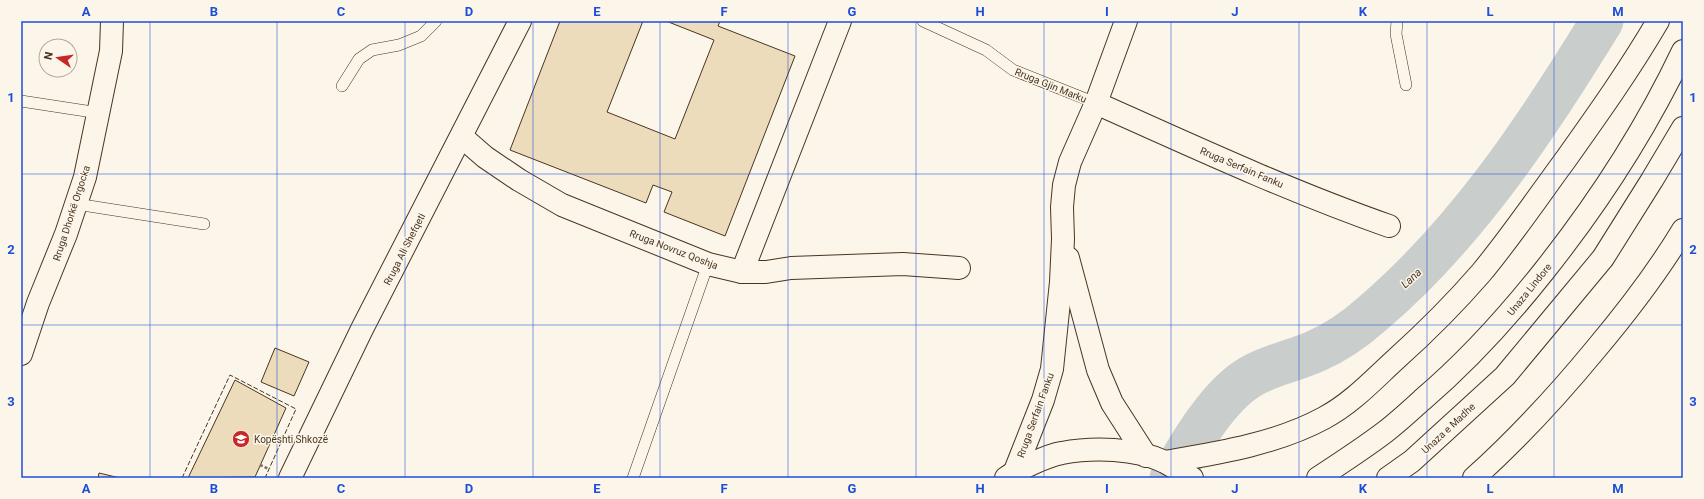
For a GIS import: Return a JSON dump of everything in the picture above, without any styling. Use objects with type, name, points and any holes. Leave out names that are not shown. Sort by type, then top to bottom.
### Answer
[{"type":"main road","name":"Rruga Dhorkë Orgocka","points":[[21,354],[38,303],[66,234],[85,177],[111,51],[112,21]]},
{"type":"main road","name":"Rruga Ali Shefqeti","points":[[290,478],[362,329],[462,137],[520,21]]},
{"type":"main road","points":[[742,272],[840,21]]},
{"type":"main road","name":"Rruga Serfain Fanku","points":[[1010,475],[1043,400],[1052,369],[1061,282],[1063,240],[1062,207],[1064,185],[1070,162],[1096,103],[1126,21]]},
{"type":"main road","points":[[1155,459],[1219,452],[1284,435],[1324,418],[1351,401],[1419,339],[1480,273],[1526,214],[1587,130],[1641,50],[1658,21]]},
{"type":"main road","name":"Unaza Lindore","points":[[1318,478],[1386,431],[1478,349],[1517,306],[1568,241],[1604,190],[1634,141],[1683,51]]},
{"type":"main road","name":"Rruga Serfain Fanku","points":[[1096,103],[1225,160],[1389,226]]},
{"type":"main road","name":"Unaza e Madhe","points":[[1388,478],[1412,461],[1505,376],[1603,258],[1683,128]]},
{"type":"main road","name":"Rruga Novruz Qoshja","points":[[462,137],[485,157],[513,176],[562,205],[708,264],[742,272],[766,272],[791,268],[903,264],[959,268]]},
{"type":"main road","points":[[1474,478],[1523,431],[1571,379],[1622,318],[1659,270],[1683,230]]},
{"type":"main road","name":"Rruga Serfain Fanku","points":[[1063,240],[1098,370],[1112,403],[1155,459]]},
{"type":"main road","points":[[1010,475],[1061,453],[1104,449],[1155,459],[1192,478]]},
{"type":"lane","points":[[342,86],[360,59],[372,50],[399,45],[421,36],[436,21]]},
{"type":"lane","name":"Rruga Gjin Marku","points":[[923,21],[986,50],[1013,70],[1096,103]]},
{"type":"lane","points":[[1397,21],[1396,34],[1406,85]]},
{"type":"lane","points":[[21,101],[99,113]]},
{"type":"lane","points":[[76,204],[204,224]]},
{"type":"lane","points":[[633,478],[708,264]]},
{"type":"path","points":[[260,465],[269,469]]},
{"type":"building","points":[[560,21],[643,21],[607,112],[675,139],[714,40],[666,21],[720,21],[718,26],[795,56],[725,236],[664,212],[672,192],[653,185],[646,203],[510,150]]},
{"type":"building","points":[[275,348],[309,362],[294,396],[261,382]]},
{"type":"building","name":"Kopështi Shkozë","points":[[235,380],[286,408],[255,477],[188,478]]},
{"type":"building","points":[[99,473],[120,478],[98,478]]},
{"type":"waterway","name":"Lana","points":[[1171,478],[1186,451],[1205,423],[1238,385],[1258,373],[1316,351],[1346,335],[1366,320],[1406,283],[1439,249],[1469,214],[1526,139],[1602,21]]},
{"type":"fence","points":[[182,478],[230,375],[296,409],[265,478]]},
{"type":"place","name":"Kopështi Shkozë","points":[[241,439]]}]
